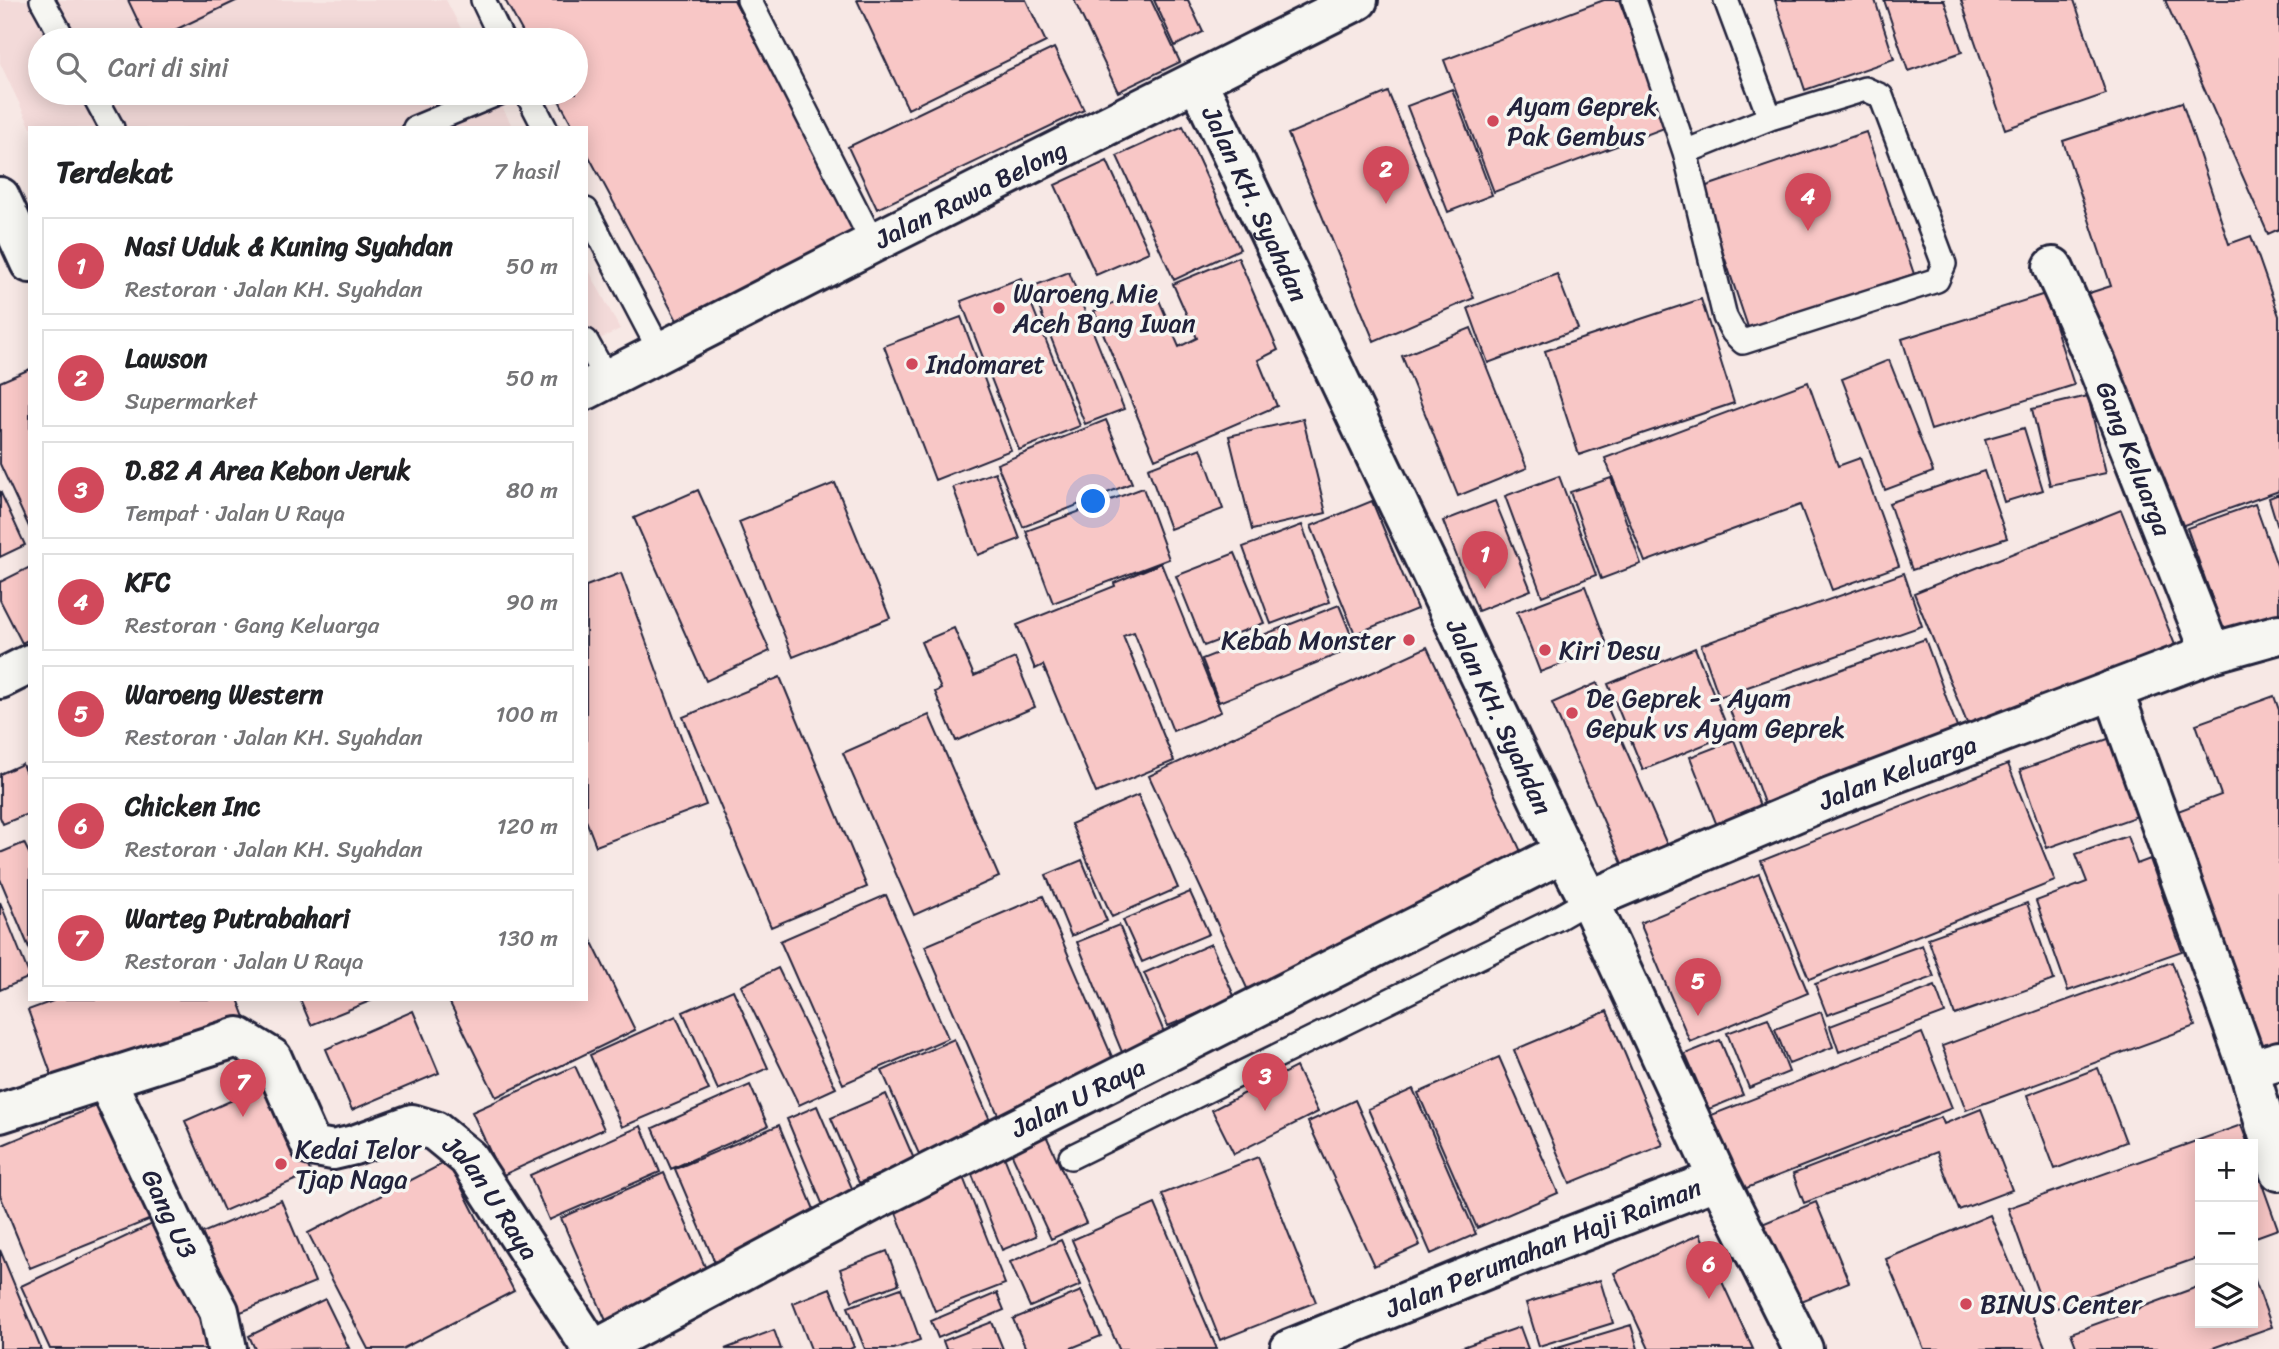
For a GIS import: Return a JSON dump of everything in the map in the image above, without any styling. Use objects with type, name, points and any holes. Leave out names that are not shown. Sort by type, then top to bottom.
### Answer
[{"type":"street","name":"Jalan Rawa Belong","points":[[596,384],[1358,0]]},
{"type":"street","name":"Jalan KH. Syahdan","points":[[1197,81],[1564,852],[1590,900],[1718,1179],[1803,1349]]},
{"type":"street","points":[[0,197],[28,259]]},
{"type":"street","name":"Gang Keluarga","points":[[2053,267],[2097,365],[2211,653]]},
{"type":"street","name":"Jalan Keluarga","points":[[1590,900],[1830,798],[2211,653],[2279,634]]},
{"type":"street","points":[[0,679],[28,665]]},
{"type":"street","points":[[2113,690],[2264,1065],[2279,1171]]},
{"type":"street","name":"Jalan U Raya","points":[[0,1113],[238,1037],[272,1058],[311,1146],[333,1150],[412,1124],[435,1131],[468,1158],[594,1349],[885,1195],[1564,852]]},
{"type":"street","name":"Gang U3","points":[[106,1079],[185,1247],[219,1311],[227,1349]]},
{"type":"street","name":"Jalan Perumahan Haji Raiman","points":[[1290,1349],[1718,1179]]},
{"type":"lane","points":[[42,0],[57,28]]},
{"type":"lane","points":[[483,0],[496,28]]},
{"type":"lane","points":[[749,0],[873,243]]},
{"type":"lane","points":[[1634,0],[1685,152],[1726,317],[1733,332],[1743,342],[1937,280],[1944,264],[1881,96],[1864,89],[1770,118],[1685,152]]},
{"type":"lane","points":[[1726,0],[1770,118]]},
{"type":"lane","points":[[100,105],[111,126]]},
{"type":"lane","points":[[420,126],[470,105]]},
{"type":"lane","points":[[533,105],[544,126]]},
{"type":"lane","points":[[588,213],[660,351]]},
{"type":"lane","points":[[588,350],[596,384]]},
{"type":"lane","points":[[1071,1157],[1590,900]]},
{"type":"shaded area","points":[[0,0],[446,0],[461,28],[28,28],[28,105],[501,105],[512,126],[30,126],[0,63]]},
{"type":"shaded area","points":[[588,269],[620,329],[588,345]]},
{"type":"building","points":[[128,0],[238,0],[179,28],[141,28]]},
{"type":"building","points":[[505,0],[734,0],[858,231],[680,326],[588,155],[588,126],[573,126],[562,105],[588,105],[588,28],[520,28]]},
{"type":"building","points":[[857,0],[1026,0],[1046,42],[908,109]]},
{"type":"building","points":[[1074,0],[1151,0],[1180,62],[1118,92]]},
{"type":"building","points":[[1154,0],[1188,0],[1203,32],[1175,46]]},
{"type":"building","points":[[1604,0],[1619,0],[1667,127],[1494,192],[1444,60]]},
{"type":"building","points":[[1775,0],[1875,0],[1894,59],[1805,90]]},
{"type":"building","points":[[1884,0],[1944,0],[1962,52],[1908,71]]},
{"type":"building","points":[[1961,0],[2074,0],[2106,94],[2005,129]]},
{"type":"building","points":[[2165,0],[2279,0],[2279,229],[2268,234]]},
{"type":"building","points":[[1054,48],[1084,110],[877,209],[848,147]]},
{"type":"building","points":[[1452,89],[1492,195],[1448,212],[1407,106]]},
{"type":"building","points":[[1388,92],[1474,298],[1374,341],[1288,134]]},
{"type":"building","points":[[2182,102],[2229,244],[2251,236],[2279,316],[2279,491],[2170,530],[2086,294],[2111,286],[2063,141]]},
{"type":"building","points":[[1183,126],[1240,249],[1174,280],[1117,156]]},
{"type":"building","points":[[1866,132],[1914,274],[1749,330],[1701,188]]},
{"type":"building","points":[[1107,161],[1149,252],[1096,275],[1055,185]]},
{"type":"building","points":[[1238,257],[1278,350],[1258,360],[1277,406],[1155,459],[1094,311],[1153,286],[1179,347],[1197,338],[1173,284]]},
{"type":"building","points":[[1069,272],[1124,409],[1085,424],[1031,287]]},
{"type":"building","points":[[1557,274],[1578,329],[1488,363],[1468,308]]},
{"type":"building","points":[[1021,278],[1080,426],[1019,450],[961,301]]},
{"type":"building","points":[[2045,294],[2074,385],[1931,430],[1902,339]]},
{"type":"building","points":[[1701,299],[1734,403],[1579,455],[1545,351]]},
{"type":"building","points":[[961,317],[1011,450],[935,480],[884,346]]},
{"type":"building","points":[[1471,328],[1527,468],[1458,496],[1402,356]]},
{"type":"building","points":[[1889,360],[1933,472],[1885,490],[1842,379]]},
{"type":"building","points":[[28,370],[28,525],[0,464],[0,382]]},
{"type":"building","points":[[1808,382],[1838,466],[1860,458],[1899,566],[1832,590],[1800,505],[1645,562],[1605,458]]},
{"type":"building","points":[[2088,396],[2106,473],[2050,485],[2032,409]]},
{"type":"building","points":[[1303,419],[1326,513],[1252,530],[1229,436]]},
{"type":"building","points":[[1106,420],[1132,483],[1023,527],[997,464]]},
{"type":"building","points":[[2024,428],[2043,490],[2004,502],[1985,439]]},
{"type":"building","points":[[1201,448],[1223,509],[1170,529],[1148,468]]},
{"type":"building","points":[[1984,471],[2007,538],[1912,570],[1889,503]]},
{"type":"building","points":[[995,472],[1020,539],[978,555],[953,487]]},
{"type":"building","points":[[1559,476],[1596,575],[1542,596],[1505,496]]},
{"type":"building","points":[[1611,478],[1641,564],[1601,579],[1570,492]]},
{"type":"building","points":[[835,483],[890,618],[793,657],[739,522]]},
{"type":"building","points":[[1143,488],[1169,559],[1053,603],[1026,531]]},
{"type":"building","points":[[698,490],[770,651],[706,681],[634,518]]},
{"type":"building","points":[[0,491],[25,545],[0,557]]},
{"type":"building","points":[[2279,494],[2279,531],[2269,498]]},
{"type":"building","points":[[1372,501],[1417,609],[1355,634],[1311,526]]},
{"type":"building","points":[[1495,501],[1531,590],[1478,611],[1443,521]]},
{"type":"building","points":[[2255,504],[2279,571],[2279,616],[2225,635],[2187,528]]},
{"type":"building","points":[[2121,510],[2175,645],[1969,728],[1914,593]]},
{"type":"building","points":[[1302,525],[1330,602],[1271,624],[1243,547]]},
{"type":"building","points":[[1235,553],[1264,623],[1204,646],[1176,576]]},
{"type":"building","points":[[1161,563],[1221,712],[1173,731],[1134,632],[1123,636],[1174,761],[1096,793],[1043,665],[1035,669],[1017,625],[1115,586],[1114,583]]},
{"type":"building","points":[[28,568],[28,640],[22,643],[0,600],[0,582]]},
{"type":"building","points":[[621,573],[706,805],[596,846],[588,825],[588,585]]},
{"type":"building","points":[[1904,573],[1922,626],[1719,697],[1701,645]]},
{"type":"building","points":[[1585,586],[1608,647],[1540,672],[1517,612]]},
{"type":"building","points":[[1339,605],[1356,647],[1219,702],[1202,659]]},
{"type":"building","points":[[954,628],[974,676],[1015,658],[1035,707],[956,741],[935,692],[941,689],[921,642]]},
{"type":"building","points":[[1925,639],[1963,744],[1768,814],[1730,710]]},
{"type":"building","points":[[1427,647],[1529,869],[1251,997],[1149,776]]},
{"type":"building","points":[[1695,648],[1730,734],[1643,770],[1608,684]]},
{"type":"building","points":[[780,677],[867,887],[771,927],[683,717]]},
{"type":"building","points":[[1597,683],[1672,856],[1627,875],[1552,703]]},
{"type":"building","points":[[2274,696],[2279,710],[2279,1055],[2255,1064],[2167,815],[2221,795],[2196,724]]},
{"type":"building","points":[[929,715],[999,877],[914,915],[843,753]]},
{"type":"building","points":[[2122,734],[2149,812],[2047,848],[2020,770]]},
{"type":"building","points":[[1734,740],[1762,811],[1718,828],[1690,757]]},
{"type":"building","points":[[22,764],[28,778],[28,814],[3,824],[0,817],[0,774]]},
{"type":"building","points":[[2008,764],[2055,881],[1809,979],[1761,861]]},
{"type":"building","points":[[1138,795],[1178,888],[1112,917],[1071,824]]},
{"type":"building","points":[[2127,836],[2137,864],[2150,859],[2182,951],[2068,991],[2036,901],[2087,882],[2076,854]]},
{"type":"building","points":[[24,843],[28,851],[28,945],[0,879],[0,853]]},
{"type":"building","points":[[1082,860],[1107,921],[1071,936],[1046,875]]},
{"type":"building","points":[[1759,874],[1808,993],[1690,1042],[1640,923]]},
{"type":"building","points":[[1190,892],[1209,934],[1142,962],[1123,920]]},
{"type":"building","points":[[886,895],[948,1038],[843,1084],[780,941]]},
{"type":"building","points":[[1043,896],[1116,1066],[999,1117],[925,946]]},
{"type":"building","points":[[0,902],[28,978],[0,990]]},
{"type":"building","points":[[2027,903],[2054,980],[1955,1015],[1928,938]]},
{"type":"building","points":[[1119,925],[1169,1044],[1126,1062],[1077,942]]},
{"type":"building","points":[[588,934],[635,1030],[496,1097],[449,1001],[588,1001]]},
{"type":"building","points":[[1211,944],[1235,998],[1168,1026],[1144,973]]},
{"type":"building","points":[[1922,945],[1934,977],[1827,1015],[1815,984]]},
{"type":"building","points":[[2172,962],[2195,1026],[1966,1110],[1942,1046]]},
{"type":"building","points":[[778,968],[836,1088],[799,1105],[741,986]]},
{"type":"building","points":[[1935,986],[1945,1013],[1839,1052],[1830,1026]]},
{"type":"building","points":[[733,990],[768,1068],[718,1090],[683,1012]]},
{"type":"building","points":[[53,1001],[239,1001],[246,1020],[56,1087],[28,1010]]},
{"type":"building","points":[[301,1001],[370,1001],[311,1025]]},
{"type":"building","points":[[413,1011],[439,1073],[352,1110],[326,1049]]},
{"type":"building","points":[[1607,1011],[1663,1145],[1570,1183],[1514,1050]]},
{"type":"building","points":[[1821,1012],[1833,1047],[1789,1064],[1775,1029]]},
{"type":"building","points":[[676,1016],[709,1090],[622,1127],[590,1055]]},
{"type":"building","points":[[1768,1018],[1789,1072],[1749,1088],[1727,1033]]},
{"type":"building","points":[[1922,1033],[1952,1108],[1739,1191],[1709,1116]]},
{"type":"building","points":[[954,1039],[995,1131],[923,1163],[882,1071]]},
{"type":"building","points":[[1720,1040],[1743,1095],[1709,1109],[1685,1054]]},
{"type":"building","points":[[1499,1057],[1558,1193],[1477,1228],[1418,1093]]},
{"type":"building","points":[[575,1066],[604,1129],[501,1176],[472,1112]]},
{"type":"building","points":[[1296,1067],[1318,1112],[1234,1154],[1212,1110]]},
{"type":"building","points":[[2098,1068],[2126,1142],[2055,1169],[2027,1095]]},
{"type":"building","points":[[271,1083],[311,1173],[224,1211],[185,1121]]},
{"type":"building","points":[[750,1085],[768,1126],[671,1169],[653,1128]]},
{"type":"building","points":[[1413,1089],[1476,1234],[1431,1254],[1368,1109]]},
{"type":"building","points":[[886,1094],[914,1159],[859,1183],[831,1118]]},
{"type":"building","points":[[1355,1100],[1420,1245],[1374,1266],[1308,1122]]},
{"type":"building","points":[[108,1101],[156,1217],[30,1268],[0,1195],[0,1146]]},
{"type":"building","points":[[817,1106],[860,1207],[829,1220],[787,1119]]},
{"type":"building","points":[[1981,1109],[2012,1190],[1959,1210],[1937,1152],[1804,1203],[1793,1174],[1941,1117],[1944,1124]]},
{"type":"building","points":[[779,1125],[818,1219],[715,1263],[675,1169]]},
{"type":"building","points":[[2241,1125],[2246,1139],[2202,1139]]},
{"type":"building","points":[[641,1126],[660,1172],[549,1220],[530,1175]]},
{"type":"building","points":[[1044,1131],[1086,1223],[1051,1239],[1009,1148]]},
{"type":"building","points":[[2195,1141],[2195,1259],[2045,1312],[2008,1208]]},
{"type":"building","points":[[1003,1154],[1036,1236],[1002,1250],[969,1167]]},
{"type":"building","points":[[1258,1157],[1316,1302],[1220,1340],[1162,1194]]},
{"type":"building","points":[[448,1161],[514,1291],[402,1349],[368,1349],[308,1233]]},
{"type":"building","points":[[961,1172],[1005,1284],[935,1311],[891,1200]]},
{"type":"building","points":[[664,1173],[710,1278],[607,1323],[561,1218]]},
{"type":"building","points":[[2258,1173],[2278,1229],[2258,1236]]},
{"type":"building","points":[[281,1200],[315,1282],[236,1314],[202,1233]]},
{"type":"building","points":[[1816,1202],[1849,1282],[1794,1304],[1762,1224]]},
{"type":"building","points":[[1155,1204],[1217,1349],[1119,1349],[1072,1240]]},
{"type":"building","name":"BINUS Center","points":[[1990,1215],[2046,1349],[1924,1349],[1886,1259]]},
{"type":"building","points":[[163,1219],[223,1349],[50,1349],[21,1286]]},
{"type":"building","points":[[1700,1234],[1753,1349],[1649,1349],[1614,1273]]},
{"type":"building","points":[[1061,1240],[1081,1285],[1030,1307],[1010,1262]]},
{"type":"building","points":[[0,1250],[41,1349],[0,1349]]},
{"type":"building","points":[[887,1251],[899,1284],[852,1301],[840,1269]]},
{"type":"building","points":[[1600,1280],[1613,1323],[1539,1346],[1526,1303]]},
{"type":"building","points":[[830,1288],[854,1347],[850,1349],[811,1349],[793,1303]]},
{"type":"building","points":[[901,1288],[920,1340],[894,1349],[865,1349],[848,1307]]},
{"type":"building","points":[[2195,1288],[2195,1328],[2258,1328],[2258,1289],[2272,1327],[2210,1349],[2077,1349],[2071,1333]]},
{"type":"building","points":[[1081,1291],[1101,1336],[1069,1349],[1026,1349],[1013,1319]]},
{"type":"building","points":[[997,1293],[1004,1310],[938,1338],[931,1321]]},
{"type":"building","points":[[325,1299],[349,1348],[255,1349],[249,1336]]},
{"type":"building","points":[[992,1322],[1003,1349],[946,1349],[943,1341]]},
{"type":"building","points":[[1631,1325],[1638,1349],[1551,1349]]},
{"type":"building","points":[[1520,1327],[1528,1349],[1457,1349]]},
{"type":"building","points":[[774,1330],[781,1349],[725,1349]]},
{"type":"place","name":"Ayam Geprek Pak Gembus","points":[[1493,121]]},
{"type":"place","name":"Lawson","points":[[1386,204]]},
{"type":"place","name":"KFC","points":[[1808,231]]},
{"type":"place","name":"Waroeng Mie Aceh Bang Iwan","points":[[999,308]]},
{"type":"place","name":"Indomaret","points":[[912,364]]},
{"type":"place","name":"Nasi Uduk & Kuning Syahdan","points":[[1485,589]]},
{"type":"place","name":"Kebab Monster","points":[[1409,640]]},
{"type":"place","name":"Kiri Desu","points":[[1545,650]]},
{"type":"place","name":"De Geprek - Ayam Gepuk vs Ayam Geprek","points":[[1572,713]]},
{"type":"place","name":"Waroeng Western","points":[[1698,1016]]},
{"type":"place","name":"D.82 A Area Kebon Jeruk","points":[[1265,1111]]},
{"type":"place","name":"Warteg Putrabahari","points":[[243,1117]]},
{"type":"place","name":"Kedai Telor Tjap Naga","points":[[281,1164]]},
{"type":"place","name":"Chicken Inc","points":[[1709,1299]]},
{"type":"place","name":"BINUS Center","points":[[1966,1304]]}]
